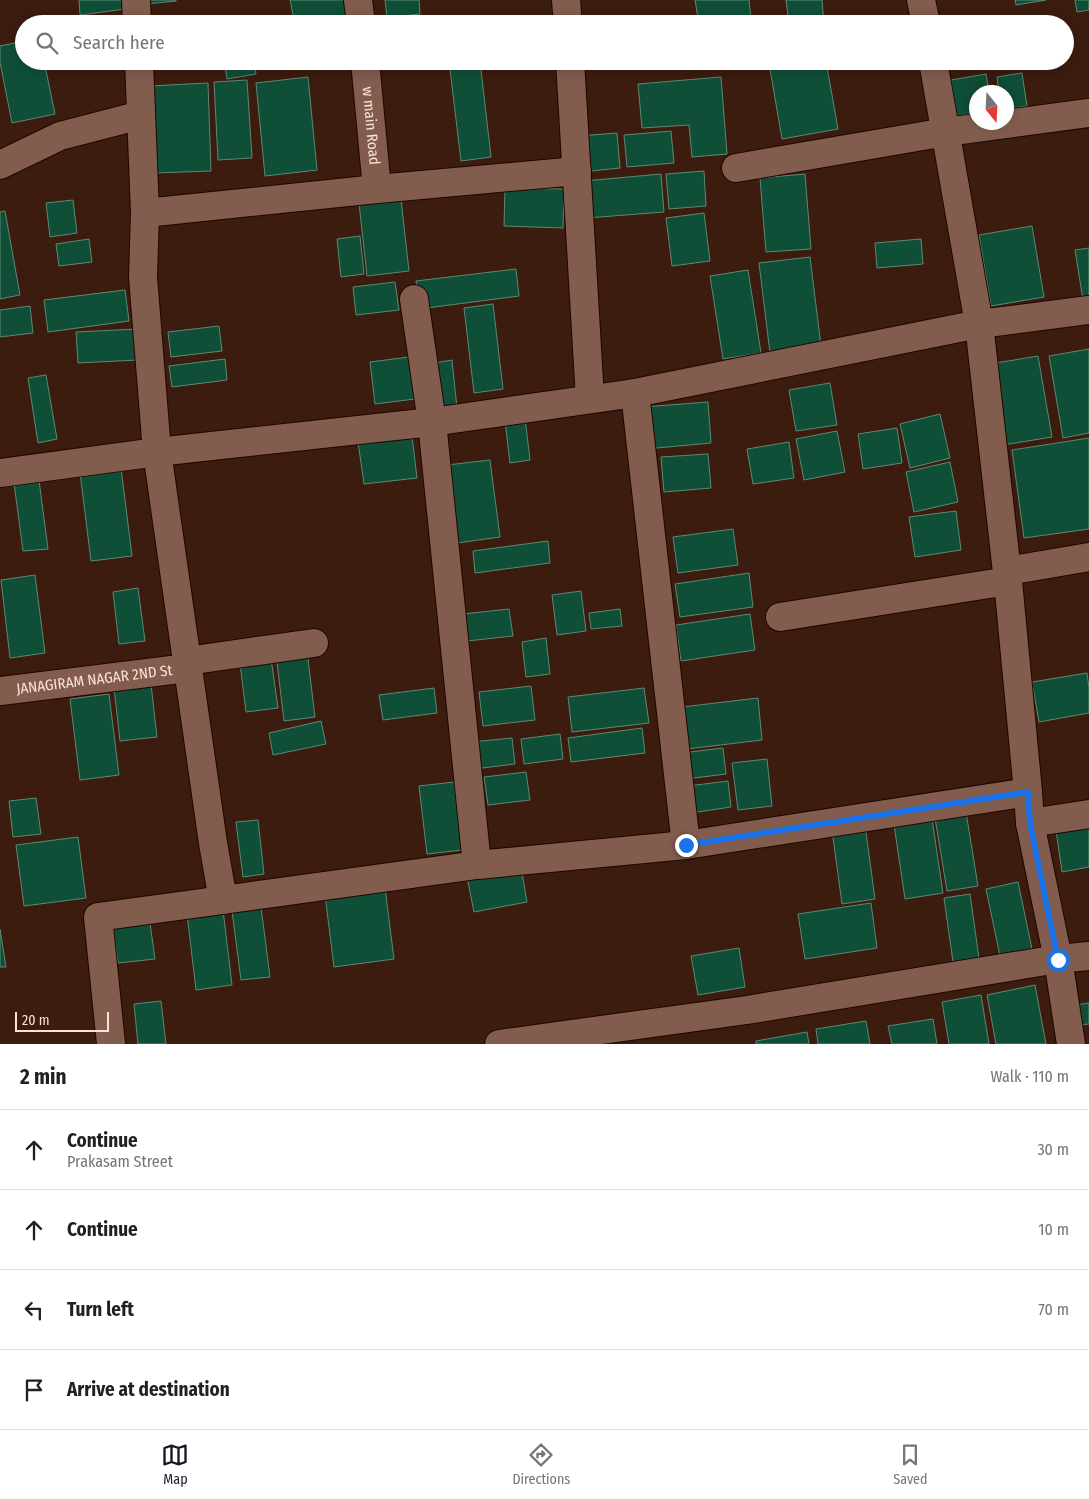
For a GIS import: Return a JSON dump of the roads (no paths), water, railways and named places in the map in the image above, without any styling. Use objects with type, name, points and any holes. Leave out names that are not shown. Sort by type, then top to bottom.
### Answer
[{"type":"street","points":[[136,0],[137,15]]},
{"type":"street","points":[[358,0],[360,15]]},
{"type":"street","points":[[566,0],[567,15]]},
{"type":"street","points":[[921,0],[924,15]]},
{"type":"street","points":[[139,70],[145,213],[144,277],[157,452],[213,843],[223,900]]},
{"type":"street","name":"w main Road","points":[[367,70],[377,189]]},
{"type":"street","points":[[571,70],[590,400]]},
{"type":"street","points":[[935,70],[979,324],[1007,576],[1030,823],[1058,960],[1071,1044]]},
{"type":"street","points":[[736,168],[946,132],[1089,112]]},
{"type":"street","points":[[0,165],[60,136],[141,115]]},
{"type":"street","points":[[145,213],[577,171]]},
{"type":"street","points":[[414,299],[432,422],[477,865]]},
{"type":"street","points":[[0,473],[157,452],[432,422],[590,400],[635,393],[979,324],[1089,310]]},
{"type":"street","points":[[635,393],[686,845]]},
{"type":"street","points":[[780,617],[1007,576],[1089,557]]},
{"type":"street","name":"JANAGIRAM NAGAR 2ND St","points":[[0,691],[187,664],[314,643]]},
{"type":"street","points":[[111,1044],[98,917],[477,865],[686,845],[1028,792]]},
{"type":"street","points":[[1030,823],[1089,814]]},
{"type":"street","points":[[499,1044],[747,1010],[1089,956]]}]
